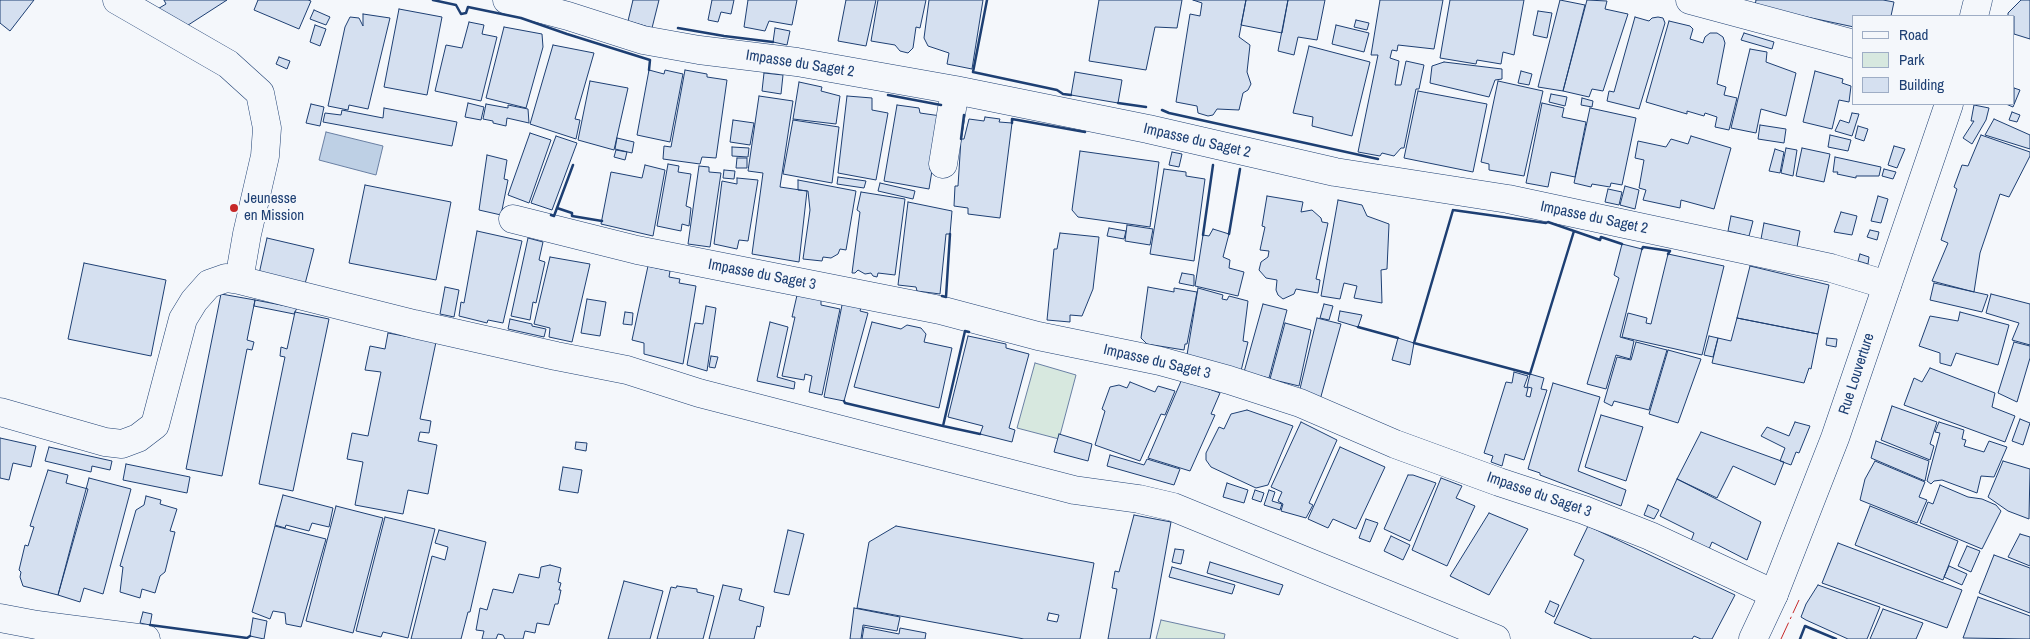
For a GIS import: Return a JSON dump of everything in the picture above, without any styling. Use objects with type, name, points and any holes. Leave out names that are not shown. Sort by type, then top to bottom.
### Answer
[{"type":"street","points":[[117,0],[228,64],[260,92],[267,128],[265,156],[247,234],[239,280]]},
{"type":"street","name":"Impasse du Saget 2","points":[[508,0],[568,16],[643,40],[699,50],[797,62],[955,90],[1148,129],[1335,172],[1508,199],[1831,268],[1886,284]]},
{"type":"street","points":[[1690,0],[1852,43]]},
{"type":"street","points":[[1974,15],[1978,0]]},
{"type":"street","points":[[943,164],[955,90]]},
{"type":"street","name":"Rue Louverture","points":[[1753,639],[1774,594],[1836,438],[1886,284],[1949,105]]},
{"type":"street","name":"Impasse du Saget 3","points":[[513,219],[637,250],[940,310],[1038,336],[1160,361],[1228,380],[1300,403],[1395,444],[1490,479],[1584,510],[1650,536],[1774,594]]},
{"type":"street","points":[[0,412],[105,442],[122,444],[138,438],[155,425],[183,319],[194,301],[209,284],[226,278],[414,324],[627,370],[708,396],[1074,490],[1139,499],[1173,507],[1496,639]]},
{"type":"street","points":[[0,618],[35,632],[146,639]]},
{"type":"green space","points":[[1035,363],[1076,375],[1059,439],[1017,428]]},
{"type":"green space","points":[[1161,620],[1225,634],[1224,639],[1156,639]]},
{"type":"water","points":[[326,132],[383,146],[376,175],[319,160]]},
{"type":"building","points":[[0,0],[34,0],[10,31],[0,23]]},
{"type":"building","points":[[164,0],[227,0],[182,29],[156,10],[166,4]]},
{"type":"building","points":[[258,0],[311,1],[299,29],[254,10]]},
{"type":"building","points":[[633,0],[659,0],[652,28],[628,21]]},
{"type":"building","points":[[712,0],[734,0],[731,14],[721,12],[718,22],[708,20]]},
{"type":"building","points":[[748,0],[797,0],[792,25],[769,21],[765,31],[744,27]]},
{"type":"building","points":[[846,0],[876,0],[866,46],[838,41]]},
{"type":"building","points":[[878,0],[926,0],[920,28],[916,27],[913,48],[908,53],[900,51],[895,45],[871,41]]},
{"type":"building","points":[[929,0],[983,0],[972,69],[947,64],[949,53],[928,46],[924,38]]},
{"type":"building","points":[[1099,0],[1182,0],[1177,28],[1155,27],[1146,70],[1089,61]]},
{"type":"building","points":[[1193,0],[1246,0],[1239,37],[1250,45],[1247,72],[1251,84],[1248,90],[1243,93],[1239,110],[1217,109],[1213,115],[1208,116],[1198,113],[1197,106],[1176,102],[1190,14],[1200,16],[1202,3]]},
{"type":"building","points":[[1246,0],[1288,0],[1282,33],[1241,25]]},
{"type":"building","points":[[1288,0],[1325,0],[1317,40],[1298,37],[1294,55],[1278,51]]},
{"type":"building","points":[[1380,0],[1443,0],[1434,49],[1398,45],[1397,51],[1392,50],[1390,58],[1399,61],[1395,85],[1401,85],[1406,61],[1424,65],[1419,89],[1416,89],[1404,148],[1401,148],[1394,156],[1382,153],[1380,156],[1358,152],[1378,55],[1371,55]]},
{"type":"building","points":[[1450,0],[1524,0],[1514,55],[1503,52],[1501,64],[1477,60],[1476,64],[1440,58]]},
{"type":"building","points":[[1560,0],[1585,5],[1563,91],[1538,87]]},
{"type":"building","points":[[1587,0],[1607,1],[1605,9],[1628,14],[1603,91],[1592,89],[1589,97],[1563,91]]},
{"type":"building","points":[[1756,0],[1883,0],[1894,2],[1891,15],[1852,15],[1852,27],[1755,6]]},
{"type":"building","points":[[2021,0],[2030,0],[2030,39],[2015,34],[2015,15],[2008,15]]},
{"type":"building","points":[[399,9],[442,17],[427,95],[384,87]]},
{"type":"building","points":[[314,10],[330,17],[326,25],[310,19]]},
{"type":"building","points":[[1538,11],[1552,13],[1547,38],[1533,35]]},
{"type":"building","points":[[363,14],[390,18],[368,109],[349,105],[348,110],[328,106],[345,27],[350,17],[359,18],[363,26]]},
{"type":"building","points":[[1635,17],[1649,21],[1652,18],[1663,18],[1665,23],[1639,109],[1607,101],[1609,91],[1614,92]]},
{"type":"building","points":[[1356,20],[1369,23],[1367,30],[1354,27]]},
{"type":"building","points":[[1669,21],[1690,26],[1693,29],[1690,39],[1703,43],[1705,37],[1710,33],[1717,33],[1723,37],[1725,43],[1717,84],[1726,87],[1724,95],[1737,98],[1729,130],[1715,127],[1717,117],[1705,113],[1704,116],[1687,111],[1687,114],[1646,102]]},
{"type":"building","points":[[469,22],[484,25],[482,34],[497,37],[481,101],[435,91],[446,45],[462,48]]},
{"type":"building","points":[[315,25],[326,29],[320,46],[310,42]]},
{"type":"building","points":[[1336,25],[1369,33],[1364,52],[1332,44]]},
{"type":"building","points":[[504,27],[542,34],[543,47],[526,108],[486,98]]},
{"type":"building","points":[[775,28],[790,31],[787,45],[773,42]]},
{"type":"building","points":[[1744,33],[1774,42],[1772,49],[1741,40]]},
{"type":"building","points":[[553,45],[594,53],[575,119],[580,120],[576,139],[530,124]]},
{"type":"building","points":[[1309,46],[1370,62],[1352,136],[1312,126],[1313,117],[1293,113]]},
{"type":"building","points":[[1750,49],[1767,52],[1766,62],[1796,73],[1786,116],[1761,109],[1756,133],[1731,128]]},
{"type":"building","points":[[279,57],[290,61],[287,69],[276,64]]},
{"type":"building","points":[[1444,62],[1502,69],[1502,79],[1495,80],[1489,97],[1430,83],[1432,66]]},
{"type":"building","points":[[649,70],[664,74],[665,70],[683,74],[670,142],[637,135]]},
{"type":"building","points":[[685,70],[707,74],[707,77],[727,80],[716,158],[702,157],[700,164],[663,159],[664,146],[671,147]]},
{"type":"building","points":[[1521,71],[1532,74],[1529,85],[1518,83]]},
{"type":"building","points":[[1815,71],[1843,79],[1842,83],[1851,86],[1849,102],[1839,100],[1832,129],[1803,122]]},
{"type":"building","points":[[1075,72],[1122,80],[1118,103],[1071,95]]},
{"type":"building","points":[[764,73],[783,75],[781,94],[762,91]]},
{"type":"building","points":[[590,81],[628,88],[614,150],[578,140]]},
{"type":"building","points":[[1498,81],[1543,91],[1524,176],[1489,170],[1489,164],[1481,162]]},
{"type":"building","points":[[799,82],[822,87],[821,91],[840,96],[836,124],[793,119]]},
{"type":"building","points":[[2015,88],[2020,90],[2015,102]]},
{"type":"building","points":[[1418,91],[1487,104],[1473,172],[1404,158]]},
{"type":"building","points":[[1551,94],[1567,97],[1565,106],[1549,102]]},
{"type":"building","points":[[759,96],[793,101],[780,187],[807,191],[799,262],[752,254],[763,173],[748,171]]},
{"type":"building","points":[[847,96],[872,98],[872,110],[888,113],[876,180],[838,173]]},
{"type":"building","points":[[1582,98],[1593,101],[1592,107],[1581,105]]},
{"type":"building","points":[[468,103],[484,107],[481,120],[465,117]]},
{"type":"building","points":[[1542,103],[1564,108],[1562,117],[1586,122],[1575,177],[1551,172],[1548,187],[1526,183]]},
{"type":"building","points":[[311,104],[324,107],[320,126],[306,123]]},
{"type":"building","points":[[486,104],[508,108],[508,105],[528,109],[529,123],[507,118],[506,126],[483,119]]},
{"type":"building","points":[[897,105],[919,108],[920,113],[941,116],[929,189],[884,181]]},
{"type":"building","points":[[1974,105],[1989,108],[1986,120],[1972,144],[1963,138],[1974,121],[1971,121]]},
{"type":"building","points":[[384,108],[457,122],[452,146],[323,122],[325,113],[341,115],[342,110],[383,118]]},
{"type":"building","points":[[1590,108],[1636,118],[1622,185],[1611,183],[1610,187],[1592,184],[1591,187],[1574,183]]},
{"type":"building","points":[[2012,112],[2020,115],[2017,122],[2009,120]]},
{"type":"building","points":[[1852,113],[1859,114],[1852,136],[1835,131],[1840,120],[1849,123]]},
{"type":"building","points":[[985,117],[1000,119],[999,122],[1012,123],[1000,218],[968,214],[968,208],[954,206],[955,186],[958,186],[961,139],[964,139],[969,119],[984,121]]},
{"type":"building","points":[[1994,119],[2030,135],[2030,149],[1985,135]]},
{"type":"building","points":[[733,120],[754,123],[750,145],[730,142]]},
{"type":"building","points":[[793,120],[839,127],[832,183],[783,174]]},
{"type":"building","points":[[1760,125],[1786,129],[1784,143],[1758,139]]},
{"type":"building","points":[[1858,126],[1868,129],[1864,141],[1855,138]]},
{"type":"building","points":[[530,133],[551,140],[529,203],[508,195]]},
{"type":"building","points":[[1830,135],[1851,140],[1848,151],[1828,147]]},
{"type":"building","points":[[1981,135],[2030,152],[2030,156],[2009,197],[2000,194],[1980,253],[1974,292],[1932,281],[1948,243],[1941,240],[1957,189],[1954,187],[1962,165],[1968,166]]},
{"type":"building","points":[[556,136],[577,143],[552,210],[531,203]]},
{"type":"building","points":[[1691,136],[1731,148],[1714,209],[1681,200],[1680,208],[1643,200],[1646,190],[1639,188],[1644,160],[1635,158],[1638,141],[1666,147],[1671,139],[1688,144]]},
{"type":"building","points":[[617,138],[634,142],[632,153],[615,149]]},
{"type":"building","points":[[1894,146],[1905,149],[1897,168],[1888,165]]},
{"type":"building","points":[[732,147],[749,148],[748,157],[732,156]]},
{"type":"building","points":[[1786,148],[1797,150],[1793,176],[1781,173]]},
{"type":"building","points":[[1802,148],[1830,154],[1824,182],[1796,176]]},
{"type":"building","points":[[1775,149],[1784,152],[1780,173],[1769,171]]},
{"type":"building","points":[[616,150],[627,152],[625,160],[614,157]]},
{"type":"building","points":[[1080,151],[1159,162],[1150,227],[1078,217],[1072,210]]},
{"type":"building","points":[[1172,152],[1182,154],[1179,167],[1169,165]]},
{"type":"building","points":[[487,155],[507,160],[504,179],[508,180],[501,215],[479,210]]},
{"type":"building","points":[[1835,157],[1881,167],[1879,176],[1856,176],[1856,178],[1837,174],[1838,172],[1833,172]]},
{"type":"building","points":[[737,158],[747,158],[747,168],[736,168]]},
{"type":"building","points":[[668,164],[679,166],[678,172],[691,174],[686,206],[691,208],[689,226],[682,224],[681,231],[657,226]]},
{"type":"building","points":[[645,165],[665,170],[653,236],[601,224],[611,172],[642,178]]},
{"type":"building","points":[[699,166],[709,167],[709,172],[721,173],[710,247],[688,244]]},
{"type":"building","points":[[1164,169],[1186,172],[1186,176],[1205,179],[1194,261],[1150,254]]},
{"type":"building","points":[[1884,169],[1896,172],[1893,179],[1882,176]]},
{"type":"building","points":[[724,170],[735,171],[734,179],[723,178]]},
{"type":"building","points":[[838,177],[866,181],[864,188],[837,184]]},
{"type":"building","points":[[737,178],[758,180],[748,241],[739,240],[737,249],[714,244],[722,181],[737,184]]},
{"type":"building","points":[[798,180],[856,191],[846,250],[840,249],[838,254],[831,258],[823,257],[822,261],[803,259],[810,210],[808,191],[798,190]]},
{"type":"building","points":[[880,183],[915,191],[913,199],[878,191]]},
{"type":"building","points":[[365,185],[451,202],[436,280],[349,263]]},
{"type":"building","points":[[1625,186],[1639,190],[1635,209],[1620,205]]},
{"type":"building","points":[[1608,189],[1622,192],[1619,205],[1605,202]]},
{"type":"building","points":[[861,192],[905,199],[895,275],[878,273],[877,277],[871,273],[865,274],[858,270],[852,273],[860,212],[857,210]]},
{"type":"building","points":[[1267,196],[1303,202],[1301,212],[1312,210],[1321,218],[1322,222],[1328,223],[1316,279],[1320,280],[1318,293],[1296,289],[1294,294],[1283,299],[1276,290],[1277,280],[1266,278],[1259,270],[1261,262],[1268,257],[1269,251],[1260,250],[1265,227],[1262,226]]},
{"type":"building","points":[[1878,196],[1888,199],[1881,223],[1871,221]]},
{"type":"building","points":[[1338,200],[1362,205],[1367,216],[1389,224],[1387,269],[1381,270],[1382,303],[1354,298],[1357,286],[1344,283],[1340,299],[1321,296]]},
{"type":"building","points":[[908,202],[952,211],[950,234],[946,234],[940,294],[917,291],[916,287],[898,285]]},
{"type":"building","points":[[1841,212],[1857,216],[1852,235],[1834,232]]},
{"type":"building","points":[[1731,216],[1753,221],[1749,236],[1728,231]]},
{"type":"building","points":[[1764,223],[1800,231],[1797,247],[1761,239]]},
{"type":"building","points":[[1127,225],[1153,229],[1150,245],[1125,241]]},
{"type":"building","points":[[1109,228],[1126,231],[1124,239],[1107,236]]},
{"type":"building","points":[[1213,229],[1229,234],[1223,257],[1230,260],[1229,268],[1244,272],[1238,296],[1195,286],[1203,235],[1209,236]]},
{"type":"building","points":[[1870,230],[1879,232],[1877,240],[1867,237]]},
{"type":"building","points":[[477,231],[522,241],[503,323],[488,320],[487,323],[459,316],[461,302],[464,303]]},
{"type":"building","points":[[1060,233],[1099,237],[1093,289],[1082,316],[1070,315],[1070,322],[1047,320],[1054,249],[1057,249]]},
{"type":"building","points":[[267,238],[314,249],[305,284],[259,274]]},
{"type":"building","points":[[528,238],[543,242],[539,260],[545,262],[536,303],[533,302],[530,320],[511,316]]},
{"type":"building","points":[[1622,244],[1642,249],[1620,337],[1634,341],[1630,359],[1616,355],[1606,389],[1587,384],[1619,278],[1614,275]]},
{"type":"building","points":[[1668,254],[1724,266],[1702,355],[1622,337],[1628,313],[1647,318],[1646,323],[1651,324]]},
{"type":"building","points":[[1860,254],[1869,257],[1868,264],[1858,261]]},
{"type":"building","points":[[550,257],[590,264],[572,342],[549,337],[550,328],[534,324]]},
{"type":"building","points":[[84,263],[166,280],[151,356],[68,339]]},
{"type":"building","points":[[648,266],[670,271],[669,277],[680,279],[679,283],[696,286],[683,364],[644,354],[644,343],[632,340]]},
{"type":"building","points":[[1750,266],[1829,285],[1818,334],[1737,318]]},
{"type":"building","points":[[1182,273],[1194,275],[1194,286],[1179,283]]},
{"type":"building","points":[[1934,283],[1988,295],[1982,312],[1930,300]]},
{"type":"building","points":[[445,287],[459,290],[454,317],[440,314]]},
{"type":"building","points":[[1148,287],[1174,292],[1174,288],[1197,292],[1187,344],[1185,344],[1184,350],[1147,344],[1141,338]]},
{"type":"building","points":[[1198,288],[1223,295],[1222,299],[1227,300],[1229,296],[1248,301],[1243,341],[1248,342],[1241,371],[1187,355]]},
{"type":"building","points":[[798,291],[821,294],[821,305],[840,309],[822,395],[809,392],[812,376],[805,374],[804,380],[782,376],[795,317],[792,317]]},
{"type":"building","points":[[221,294],[255,300],[247,340],[254,342],[252,350],[247,349],[222,476],[186,469]]},
{"type":"building","points":[[1991,294],[2030,304],[2030,345],[2012,340],[2019,323],[1986,313]]},
{"type":"building","points":[[587,299],[606,302],[600,336],[581,333]]},
{"type":"building","points":[[255,300],[297,308],[294,314],[254,306]]},
{"type":"building","points":[[843,300],[862,304],[860,311],[868,313],[844,401],[824,397]]},
{"type":"building","points":[[1263,304],[1287,310],[1269,378],[1244,372]]},
{"type":"building","points":[[1324,304],[1333,306],[1329,320],[1320,318]]},
{"type":"building","points":[[706,306],[716,308],[707,371],[687,365],[695,323],[703,324]]},
{"type":"building","points":[[1340,311],[1362,315],[1358,327],[1338,321]]},
{"type":"building","points":[[295,312],[329,319],[293,491],[259,484],[285,357],[280,356],[281,347],[287,349]]},
{"type":"building","points":[[625,312],[633,313],[632,325],[623,324]]},
{"type":"building","points":[[1960,312],[2009,325],[1998,365],[1956,353],[1951,366],[1940,363],[1940,353],[1919,346],[1930,316],[1958,321]]},
{"type":"building","points":[[1317,318],[1341,324],[1320,400],[1299,393]]},
{"type":"building","points":[[1737,318],[1818,334],[1811,369],[1809,368],[1804,383],[1712,363],[1718,338],[1731,341]]},
{"type":"building","points":[[510,319],[546,329],[544,337],[508,329]]},
{"type":"building","points":[[770,322],[788,327],[777,377],[795,382],[794,389],[757,381]]},
{"type":"building","points":[[872,322],[901,329],[907,325],[921,328],[926,334],[924,342],[952,348],[939,408],[854,387]]},
{"type":"building","points":[[1285,323],[1311,330],[1299,386],[1270,379]]},
{"type":"building","points":[[388,333],[436,342],[420,419],[431,421],[429,433],[420,432],[418,441],[437,445],[428,494],[408,490],[403,514],[355,505],[363,462],[347,459],[352,433],[368,436],[381,372],[365,370],[370,346],[385,349]]},
{"type":"building","points":[[968,336],[1006,344],[1006,348],[1029,354],[1009,428],[1015,430],[1012,442],[980,434],[983,426],[948,417]]},
{"type":"building","points":[[1709,336],[1718,338],[1713,357],[1704,355]]},
{"type":"building","points":[[1398,338],[1414,343],[1410,365],[1392,360]]},
{"type":"building","points":[[1827,338],[1837,339],[1836,347],[1826,345]]},
{"type":"building","points":[[1636,342],[1667,350],[1649,410],[1614,401],[1612,406],[1604,402],[1617,357],[1631,360]]},
{"type":"building","points":[[2014,342],[2030,346],[2030,358],[2017,402],[1998,393]]},
{"type":"building","points":[[1668,350],[1701,359],[1678,423],[1649,414]]},
{"type":"building","points":[[711,356],[718,357],[715,368],[709,367]]},
{"type":"building","points":[[1930,368],[1995,393],[1992,407],[2015,416],[2005,442],[1904,405],[1914,378],[1922,382]]},
{"type":"building","points":[[1514,372],[1528,376],[1524,387],[1528,388],[1526,396],[1530,397],[1532,388],[1527,387],[1530,374],[1544,378],[1541,389],[1547,390],[1524,460],[1505,454],[1502,466],[1491,462],[1493,456],[1484,453],[1506,382],[1512,383]]},
{"type":"building","points":[[1182,379],[1220,393],[1211,414],[1215,415],[1190,471],[1148,458]]},
{"type":"building","points":[[1130,382],[1155,392],[1158,386],[1175,391],[1165,415],[1161,414],[1140,461],[1095,445],[1105,411],[1102,409],[1110,387],[1119,385],[1127,388]]},
{"type":"building","points":[[1553,383],[1600,397],[1578,471],[1626,490],[1621,506],[1528,469]]},
{"type":"building","points":[[1892,406],[1937,422],[1930,444],[1934,446],[1930,460],[1881,440]]},
{"type":"building","points":[[1247,410],[1293,426],[1268,485],[1256,488],[1211,467],[1206,460],[1206,453],[1219,427],[1224,429],[1231,414]]},
{"type":"building","points":[[1601,415],[1643,427],[1626,481],[1585,467]]},
{"type":"building","points":[[2020,419],[2030,423],[2023,445],[2012,441]]},
{"type":"building","points":[[1301,422],[1337,440],[1309,503],[1313,505],[1306,518],[1281,511],[1283,504],[1278,501],[1282,492],[1271,487]]},
{"type":"building","points":[[1795,422],[1810,426],[1799,453],[1796,452],[1791,465],[1780,461],[1785,448],[1761,436],[1767,427],[1789,436]]},
{"type":"building","points":[[1939,422],[1964,430],[1962,439],[1966,440],[1964,446],[1984,452],[1989,441],[2007,447],[1994,477],[1981,476],[1977,493],[1942,480],[1934,481],[1931,484],[1927,481],[1940,433],[1935,432]]},
{"type":"building","points":[[1701,432],[1784,462],[1775,485],[1733,466],[1717,498],[1677,479]]},
{"type":"building","points":[[1059,434],[1092,444],[1088,461],[1054,452]]},
{"type":"building","points":[[0,438],[36,446],[31,467],[13,463],[9,480],[0,478]]},
{"type":"building","points":[[1876,441],[1929,461],[1925,481],[1871,458]]},
{"type":"building","points":[[576,442],[587,443],[586,451],[575,449]]},
{"type":"building","points":[[49,447],[112,461],[110,470],[92,466],[91,472],[45,461]]},
{"type":"building","points":[[1340,447],[1385,467],[1356,529],[1333,519],[1328,528],[1308,519]]},
{"type":"building","points":[[1110,455],[1144,465],[1147,459],[1180,469],[1174,485],[1107,466]]},
{"type":"building","points":[[1875,461],[1925,482],[1919,497],[1927,500],[1917,523],[1860,500],[1865,479]]},
{"type":"building","points":[[2003,461],[2030,469],[2029,519],[2008,511],[1988,497]]},
{"type":"building","points":[[126,464],[190,477],[187,493],[123,480]]},
{"type":"building","points":[[563,467],[582,470],[578,493],[559,490]]},
{"type":"building","points":[[48,470],[68,475],[66,483],[88,489],[58,595],[23,586],[19,570],[25,545],[28,546],[34,527],[30,526]]},
{"type":"building","points":[[1408,475],[1436,483],[1410,541],[1384,529]]},
{"type":"building","points":[[89,478],[131,489],[103,594],[84,588],[80,602],[58,595]]},
{"type":"building","points":[[1441,478],[1462,486],[1456,498],[1475,506],[1447,566],[1412,550]]},
{"type":"building","points":[[1677,479],[1761,522],[1747,560],[1712,542],[1709,549],[1691,541],[1694,533],[1660,516]]},
{"type":"building","points":[[1227,483],[1248,490],[1244,503],[1223,497]]},
{"type":"building","points":[[1940,485],[1968,497],[1982,499],[1996,505],[2001,511],[1982,549],[1920,523],[1928,502],[1933,504]]},
{"type":"building","points":[[1255,490],[1264,493],[1261,502],[1252,499]]},
{"type":"building","points":[[1269,490],[1275,492],[1272,501],[1282,504],[1280,510],[1264,505]]},
{"type":"building","points":[[283,495],[333,508],[329,527],[312,523],[309,531],[286,525],[285,528],[275,525]]},
{"type":"building","points":[[146,496],[161,500],[160,504],[177,509],[170,531],[175,532],[165,572],[160,576],[155,593],[142,589],[140,598],[120,592],[123,567],[120,566],[136,510],[144,505]]},
{"type":"building","points":[[1648,505],[1659,510],[1654,519],[1644,515]]},
{"type":"building","points":[[336,506],[383,518],[353,633],[306,621]]},
{"type":"building","points":[[1870,506],[1958,541],[1943,580],[1855,545]]},
{"type":"building","points":[[1489,513],[1528,529],[1489,595],[1450,576]]},
{"type":"building","points":[[1134,515],[1171,522],[1150,639],[1108,639],[1117,589],[1112,588],[1115,571],[1119,572]]},
{"type":"building","points":[[385,517],[435,529],[408,638],[383,632],[381,637],[356,631]]},
{"type":"building","points":[[1366,519],[1378,523],[1370,542],[1359,538]]},
{"type":"building","points":[[275,526],[326,539],[301,627],[286,624],[285,613],[273,611],[270,619],[252,612]]},
{"type":"building","points":[[896,526],[1094,563],[1080,639],[1024,639],[857,608],[869,542]]},
{"type":"building","points":[[1588,526],[1735,595],[1712,639],[1701,639],[1694,636],[1692,639],[1592,639],[1554,623],[1584,560],[1574,555]]},
{"type":"building","points":[[439,530],[486,542],[470,612],[468,612],[461,639],[411,639],[432,556],[445,560],[448,547],[435,543]]},
{"type":"building","points":[[788,530],[804,534],[789,595],[774,592]]},
{"type":"building","points":[[2020,534],[2030,537],[2030,566],[2008,557]]},
{"type":"building","points":[[1391,536],[1410,545],[1403,560],[1384,551]]},
{"type":"building","points":[[1838,543],[1962,590],[1947,628],[1822,583]]},
{"type":"building","points":[[1967,546],[1980,551],[1971,572],[1958,566]]},
{"type":"building","points":[[1175,549],[1184,550],[1181,564],[1172,562]]},
{"type":"building","points":[[1994,555],[2030,568],[2030,613],[1979,593]]},
{"type":"building","points":[[1210,562],[1283,585],[1279,595],[1207,573]]},
{"type":"building","points":[[550,565],[561,568],[558,582],[561,583],[559,590],[561,590],[558,604],[555,604],[549,625],[537,623],[535,633],[525,631],[523,639],[505,639],[503,635],[498,634],[496,639],[482,639],[484,631],[476,630],[480,608],[487,610],[493,589],[513,593],[519,574],[539,578],[541,567]]},
{"type":"building","points":[[1949,566],[1967,574],[1962,585],[1944,577]]},
{"type":"building","points":[[1172,567],[1235,585],[1232,594],[1169,577]]},
{"type":"building","points":[[624,581],[663,591],[650,639],[608,639]]},
{"type":"building","points":[[723,585],[742,589],[739,600],[764,607],[760,627],[757,626],[754,639],[709,639]]},
{"type":"building","points":[[1818,585],[1880,607],[1867,639],[1848,639],[1801,617],[1806,604]]},
{"type":"building","points":[[677,586],[697,589],[697,592],[714,596],[703,639],[657,639],[671,587],[676,588]]},
{"type":"building","points":[[1978,597],[2030,616],[2030,639],[1963,638]]},
{"type":"building","points":[[1550,601],[1559,605],[1554,617],[1545,612]]},
{"type":"building","points":[[854,608],[900,617],[897,631],[863,625],[861,639],[850,639]]},
{"type":"building","points":[[1883,609],[1923,623],[1916,639],[1870,639]]},
{"type":"building","points":[[143,612],[152,614],[150,625],[140,623]]},
{"type":"building","points":[[1049,613],[1059,615],[1057,622],[1047,620]]},
{"type":"building","points":[[253,618],[267,621],[264,639],[250,636]]},
{"type":"building","points":[[864,627],[899,634],[900,628],[926,633],[925,639],[862,639]]},
{"type":"wall","points":[[433,0],[456,5],[461,14],[466,13],[468,7],[521,18],[650,60],[649,70]]},
{"type":"wall","points":[[987,0],[973,72],[1057,90],[1063,94],[1071,95]]},
{"type":"wall","points":[[678,28],[773,42]]},
{"type":"wall","points":[[888,95],[941,105]]},
{"type":"wall","points":[[1118,103],[1146,107]]},
{"type":"wall","points":[[1162,110],[1378,159]]},
{"type":"wall","points":[[961,139],[964,115]]},
{"type":"wall","points":[[1012,123],[1012,119],[1085,132]]},
{"type":"wall","points":[[551,215],[554,216],[573,165]]},
{"type":"wall","points":[[1203,235],[1213,165]]},
{"type":"wall","points":[[1229,234],[1240,169]]},
{"type":"wall","points":[[557,208],[572,213],[572,216],[602,221]]},
{"type":"wall","points":[[1453,210],[1548,222],[1574,231],[1530,374],[1414,343],[1453,210]]},
{"type":"wall","points":[[1574,231],[1600,240],[1601,237],[1622,244]]},
{"type":"wall","points":[[942,296],[946,297],[950,234]]},
{"type":"wall","points":[[1642,249],[1643,247],[1670,251],[1668,254]]},
{"type":"wall","points":[[1358,327],[1398,338]]},
{"type":"wall","points":[[969,332],[965,331],[943,426],[980,434]]},
{"type":"wall","points":[[844,401],[845,403],[943,426]]},
{"type":"wall","points":[[150,625],[247,638],[250,636]]},
{"type":"wall","points":[[1800,639],[1805,626],[1836,639]]},
{"type":"power","points":[[1781,639],[1799,600]]},
{"type":"place","name":"Jeunesse en Mission","points":[[234,208]]}]
